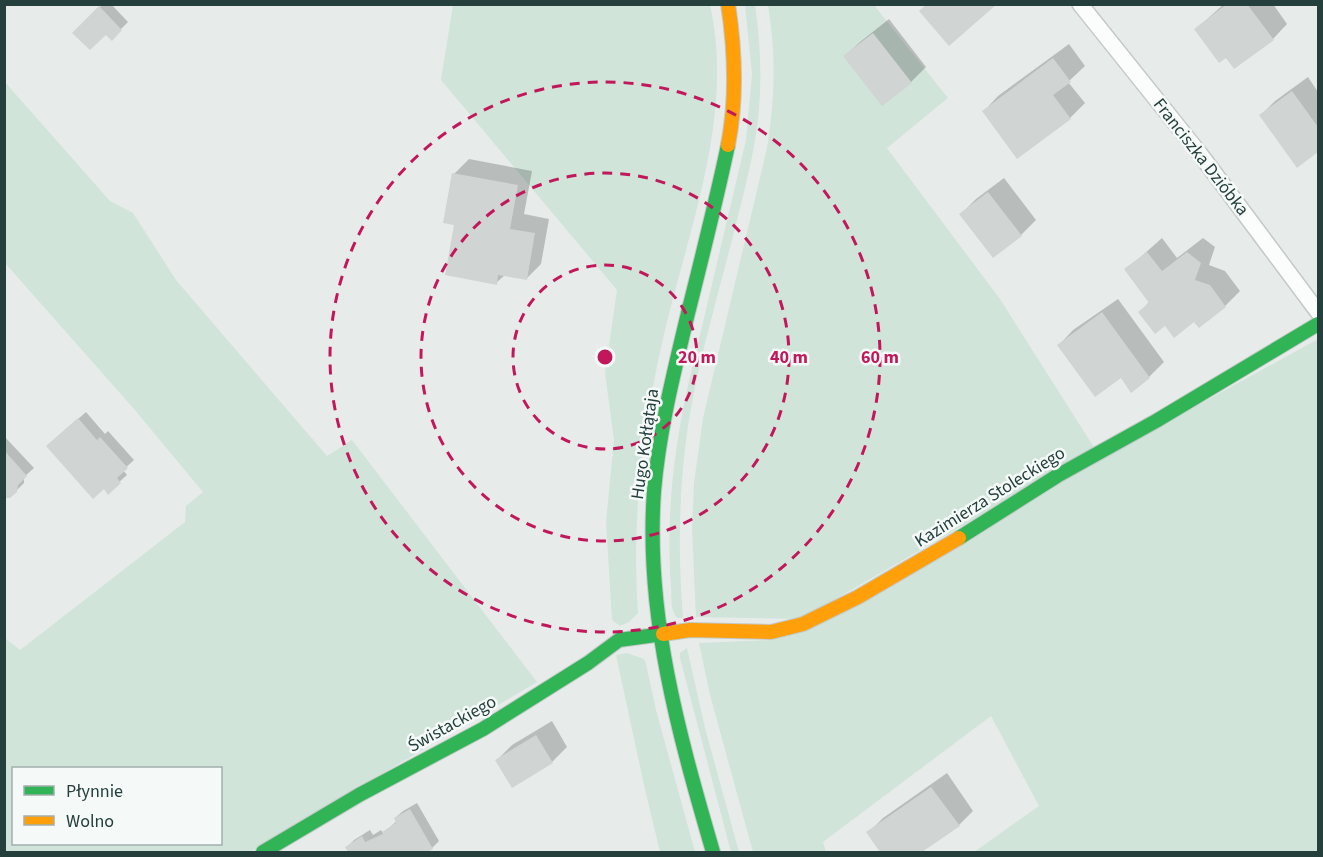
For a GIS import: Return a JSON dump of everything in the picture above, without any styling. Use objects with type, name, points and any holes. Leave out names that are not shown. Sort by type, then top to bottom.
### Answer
[{"type":"street","name":"Hugo Kołłątaja","points":[[713,852],[675,713],[663,659],[653,576],[653,548],[657,464],[668,395],[729,139],[735,65],[728,4]]},
{"type":"street","name":"Kazimierza Stoleckiego","points":[[660,636],[710,629],[771,632],[802,624],[858,597],[933,554],[1056,476],[1156,421],[1318,324]]},
{"type":"street","name":"Świstackiego","points":[[263,852],[359,795],[483,729],[588,663],[619,640],[660,636]]},
{"type":"lane","name":"Franciszka Dzióbka","points":[[1080,4],[1200,154],[1318,312]]},
{"type":"green space","points":[[453,5],[710,5],[716,48],[717,92],[712,136],[704,180],[660,352],[648,417],[637,514],[638,613],[629,622],[620,626],[612,620],[606,522],[614,440],[605,373],[617,290],[441,80]]},
{"type":"green space","points":[[745,5],[755,5],[758,31],[760,83],[758,123],[747,179],[704,349],[689,420],[682,476],[680,533],[683,618],[678,618],[673,612],[672,605],[669,538],[674,463],[687,390],[746,140],[752,74]]},
{"type":"green space","points":[[768,5],[874,5],[948,98],[887,148],[1000,299],[1095,449],[801,619],[696,617],[692,529],[694,483],[703,418],[767,148],[774,76]]},
{"type":"green space","points":[[4,81],[110,201],[133,213],[176,280],[327,456],[352,440],[537,682],[250,852],[5,852],[5,638],[20,650],[185,522],[186,506],[203,492],[134,409],[5,263]]},
{"type":"green space","points":[[1318,339],[1318,852],[974,852],[1039,806],[991,716],[823,842],[826,852],[753,852],[710,695],[699,643],[771,640]]},
{"type":"green space","points":[[687,648],[705,728],[739,852],[731,852],[680,658],[680,653]]},
{"type":"green space","points":[[627,653],[644,659],[646,664],[656,710],[695,852],[660,852],[616,655]]},
{"type":"building","points":[[927,4],[997,4],[949,46],[919,11]]},
{"type":"building","points":[[1227,4],[1247,4],[1274,40],[1234,69],[1226,58],[1219,63],[1194,29]]},
{"type":"building","points":[[99,6],[122,30],[112,41],[106,35],[90,50],[72,33]]},
{"type":"building","points":[[873,33],[912,83],[882,106],[843,56]]},
{"type":"building","points":[[1053,58],[1071,82],[1053,95],[1071,119],[1017,159],[982,111]]},
{"type":"building","points":[[1292,91],[1318,127],[1318,152],[1297,168],[1259,115]]},
{"type":"building","points":[[452,173],[518,185],[510,229],[535,233],[527,280],[498,275],[497,285],[445,275],[454,225],[443,223]]},
{"type":"building","points":[[988,192],[1022,236],[993,258],[959,214]]},
{"type":"building","points":[[1147,252],[1162,271],[1187,252],[1201,263],[1195,280],[1210,285],[1226,307],[1199,328],[1194,322],[1174,338],[1165,326],[1155,334],[1138,312],[1149,303],[1124,269]]},
{"type":"building","points":[[1102,312],[1150,378],[1131,393],[1121,378],[1095,397],[1057,345]]},
{"type":"building","points":[[78,418],[97,440],[100,437],[128,468],[117,478],[121,483],[108,495],[104,489],[93,499],[46,446]]},
{"type":"building","points":[[4,450],[27,476],[18,485],[17,492],[10,498],[4,498]]},
{"type":"building","points":[[536,735],[553,763],[512,788],[495,760]]},
{"type":"building","points":[[931,787],[960,826],[922,852],[880,852],[866,832]]},
{"type":"building","points":[[410,809],[433,849],[428,852],[348,852],[345,847],[362,836],[365,842],[383,834],[382,832],[396,823],[394,818]]},
{"type":"traffic: fast","points":[[713,852],[688,764],[667,674],[655,583],[653,537],[654,491],[663,424],[728,145]]},
{"type":"traffic: fast","points":[[959,538],[1057,476],[1156,421],[1318,324]]},
{"type":"traffic: fast","points":[[263,852],[359,795],[483,729],[588,663],[619,640],[663,634]]},
{"type":"traffic: slow","points":[[728,4],[734,74],[733,110],[728,145]]},
{"type":"traffic: slow","points":[[663,634],[690,630],[771,632],[803,624],[858,597],[959,538]]}]
